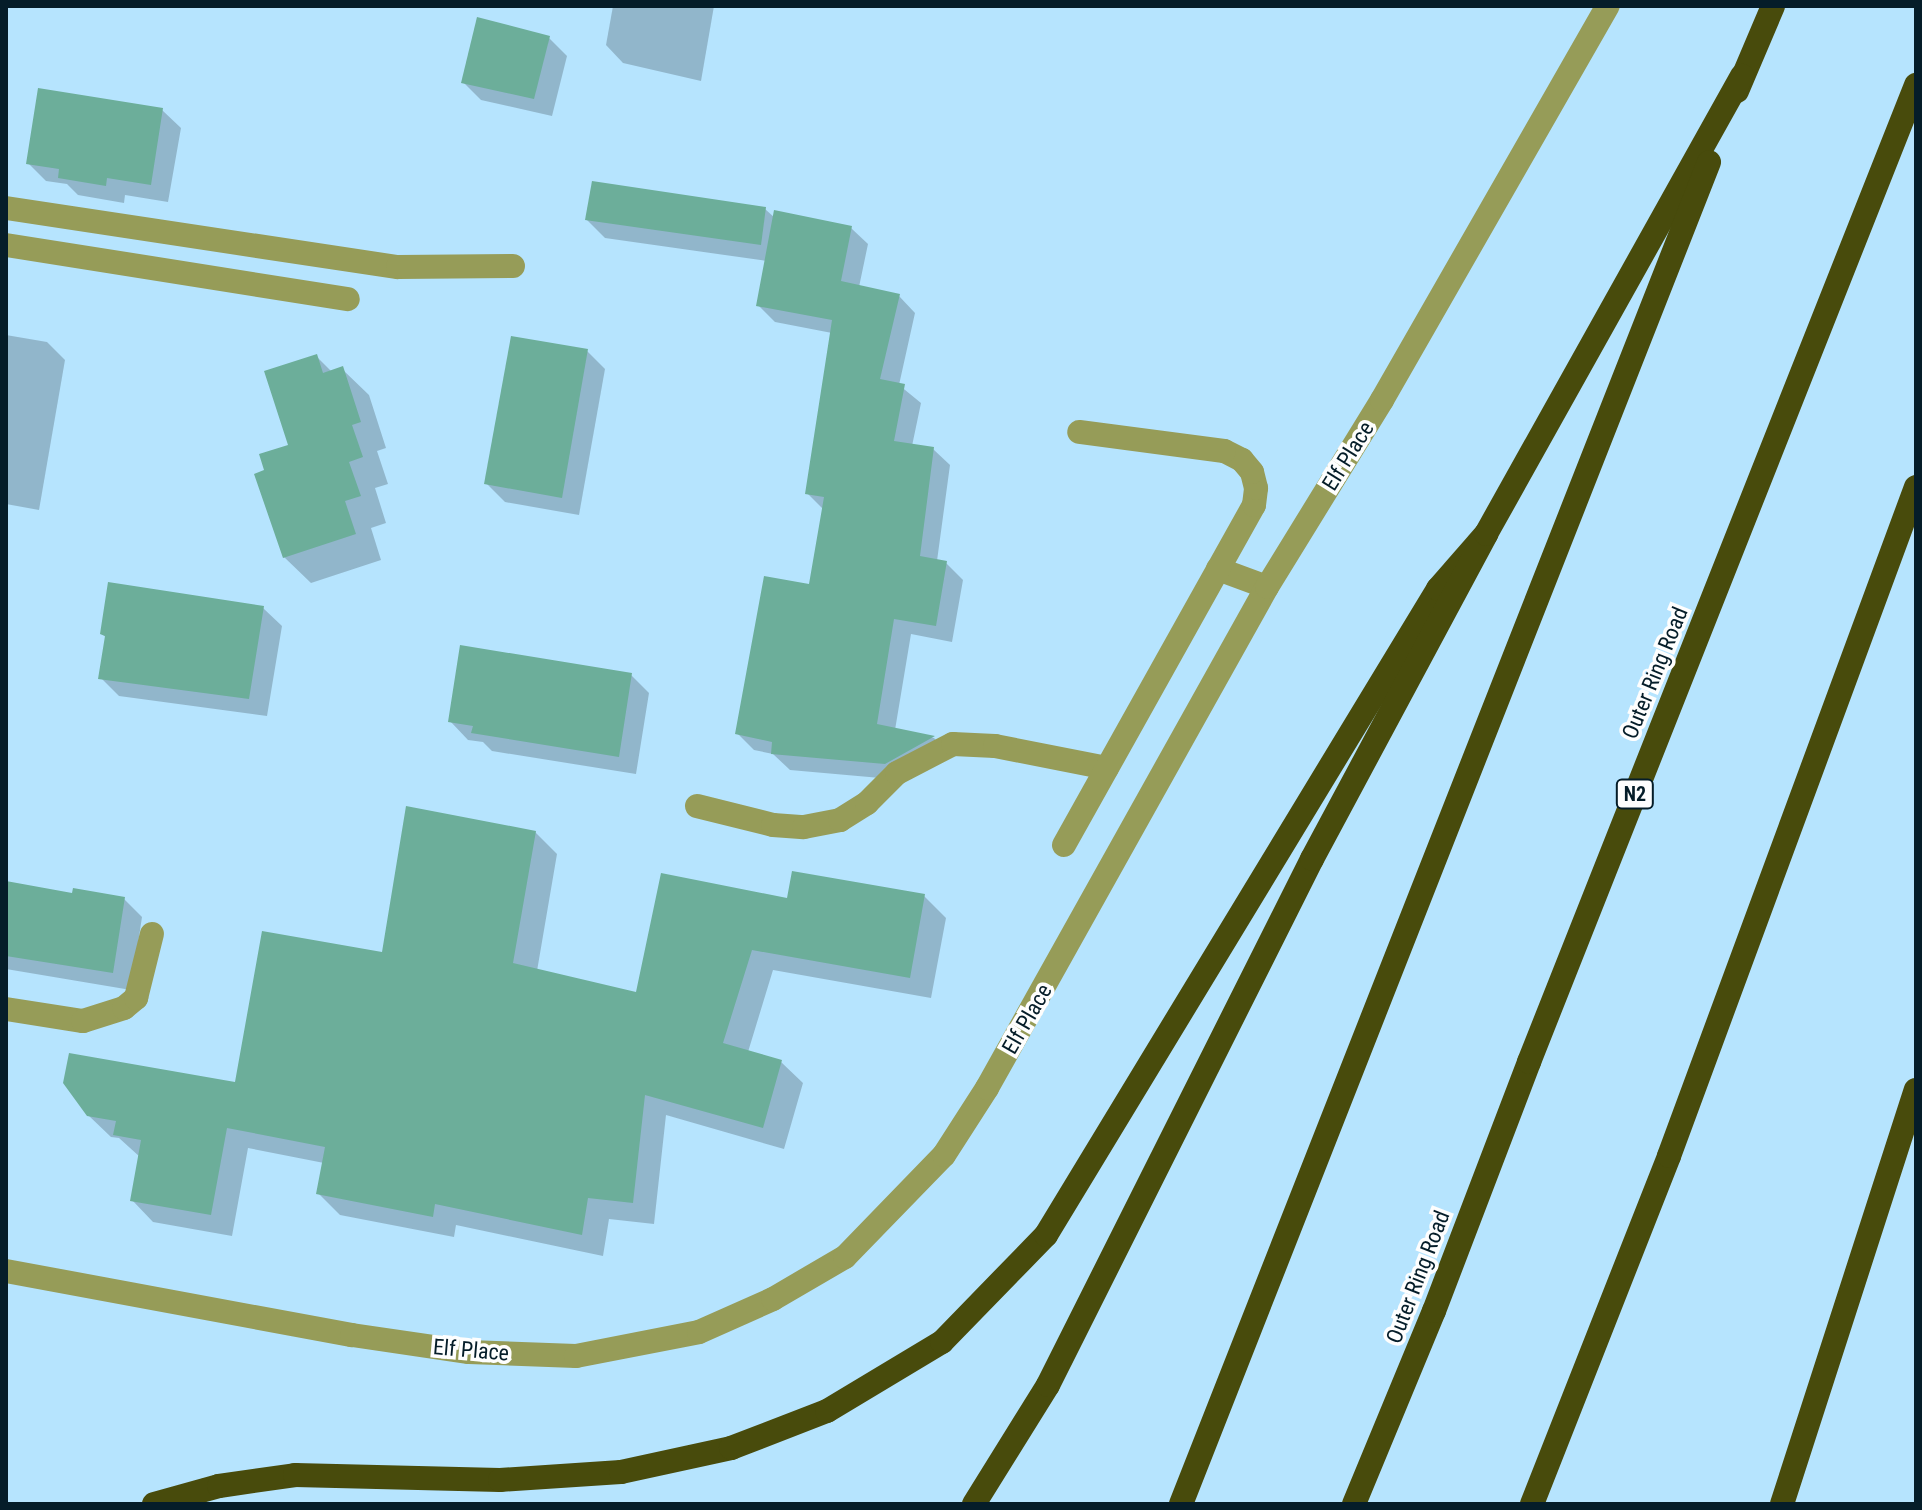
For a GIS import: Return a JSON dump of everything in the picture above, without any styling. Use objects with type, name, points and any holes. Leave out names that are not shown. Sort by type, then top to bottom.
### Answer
[{"type":"highway","points":[[1181,1504],[1742,76],[1773,6]]},
{"type":"highway","points":[[974,1504],[1048,1385],[1312,859],[1486,534],[1742,76]]},
{"type":"highway","name":"Outer Ring Road","points":[[1354,1504],[1434,1311],[1529,1062],[1916,85]]},
{"type":"highway","points":[[1532,1504],[1669,1156],[1916,487]]},
{"type":"highway","points":[[154,1504],[219,1486],[295,1475],[500,1480],[621,1472],[731,1448],[827,1411],[942,1342],[1046,1235],[1438,589],[1486,534]]},
{"type":"highway","points":[[1782,1504],[1916,1090]]},
{"type":"street","name":"Elf Place","points":[[6,1271],[352,1335],[469,1352],[576,1356],[699,1332],[773,1299],[845,1257],[944,1155],[987,1088],[1092,907],[1267,587],[1382,400],[1608,6]]},
{"type":"street","points":[[6,208],[398,267],[513,266]]},
{"type":"street","points":[[6,245],[348,299]]},
{"type":"street","points":[[1064,845],[1254,505],[1256,488],[1252,472],[1242,460],[1224,451],[1079,432]]},
{"type":"street","points":[[1218,569],[1267,587]]},
{"type":"street","points":[[697,806],[773,825],[804,827],[840,820],[867,803],[897,773],[953,744],[995,746],[1107,768]]},
{"type":"street","points":[[6,1009],[83,1021],[124,1008],[136,998],[152,934]]},
{"type":"building","points":[[477,17],[550,36],[534,99],[461,83]]},
{"type":"building","points":[[38,88],[163,108],[151,185],[107,178],[106,186],[58,178],[59,169],[26,164]]},
{"type":"building","points":[[592,181],[766,207],[761,245],[585,220]]},
{"type":"building","points":[[774,210],[852,226],[841,281],[900,294],[880,379],[905,384],[894,441],[934,447],[920,556],[947,561],[936,626],[894,619],[877,724],[935,736],[885,764],[771,754],[772,742],[735,734],[764,576],[809,584],[824,497],[805,494],[832,320],[756,306]]},
{"type":"building","points":[[511,336],[588,349],[562,498],[484,484]]},
{"type":"building","points":[[317,354],[323,373],[343,366],[361,422],[352,425],[363,457],[349,462],[361,496],[345,501],[356,534],[283,558],[254,474],[264,470],[259,454],[288,445],[264,371]]},
{"type":"building","points":[[108,582],[264,606],[249,699],[98,679],[105,636],[100,634]]},
{"type":"building","points":[[460,645],[632,673],[619,757],[471,733],[473,726],[448,722]]},
{"type":"building","points":[[406,806],[536,831],[513,963],[636,992],[661,873],[787,898],[792,871],[925,894],[910,978],[752,950],[723,1043],[782,1060],[763,1128],[645,1095],[633,1203],[588,1198],[582,1235],[435,1204],[433,1217],[316,1194],[325,1147],[227,1128],[211,1215],[130,1201],[141,1140],[113,1135],[116,1121],[87,1116],[63,1083],[69,1053],[235,1082],[262,931],[382,952]]},
{"type":"building","points":[[6,881],[72,893],[73,888],[125,897],[113,973],[6,956]]}]
